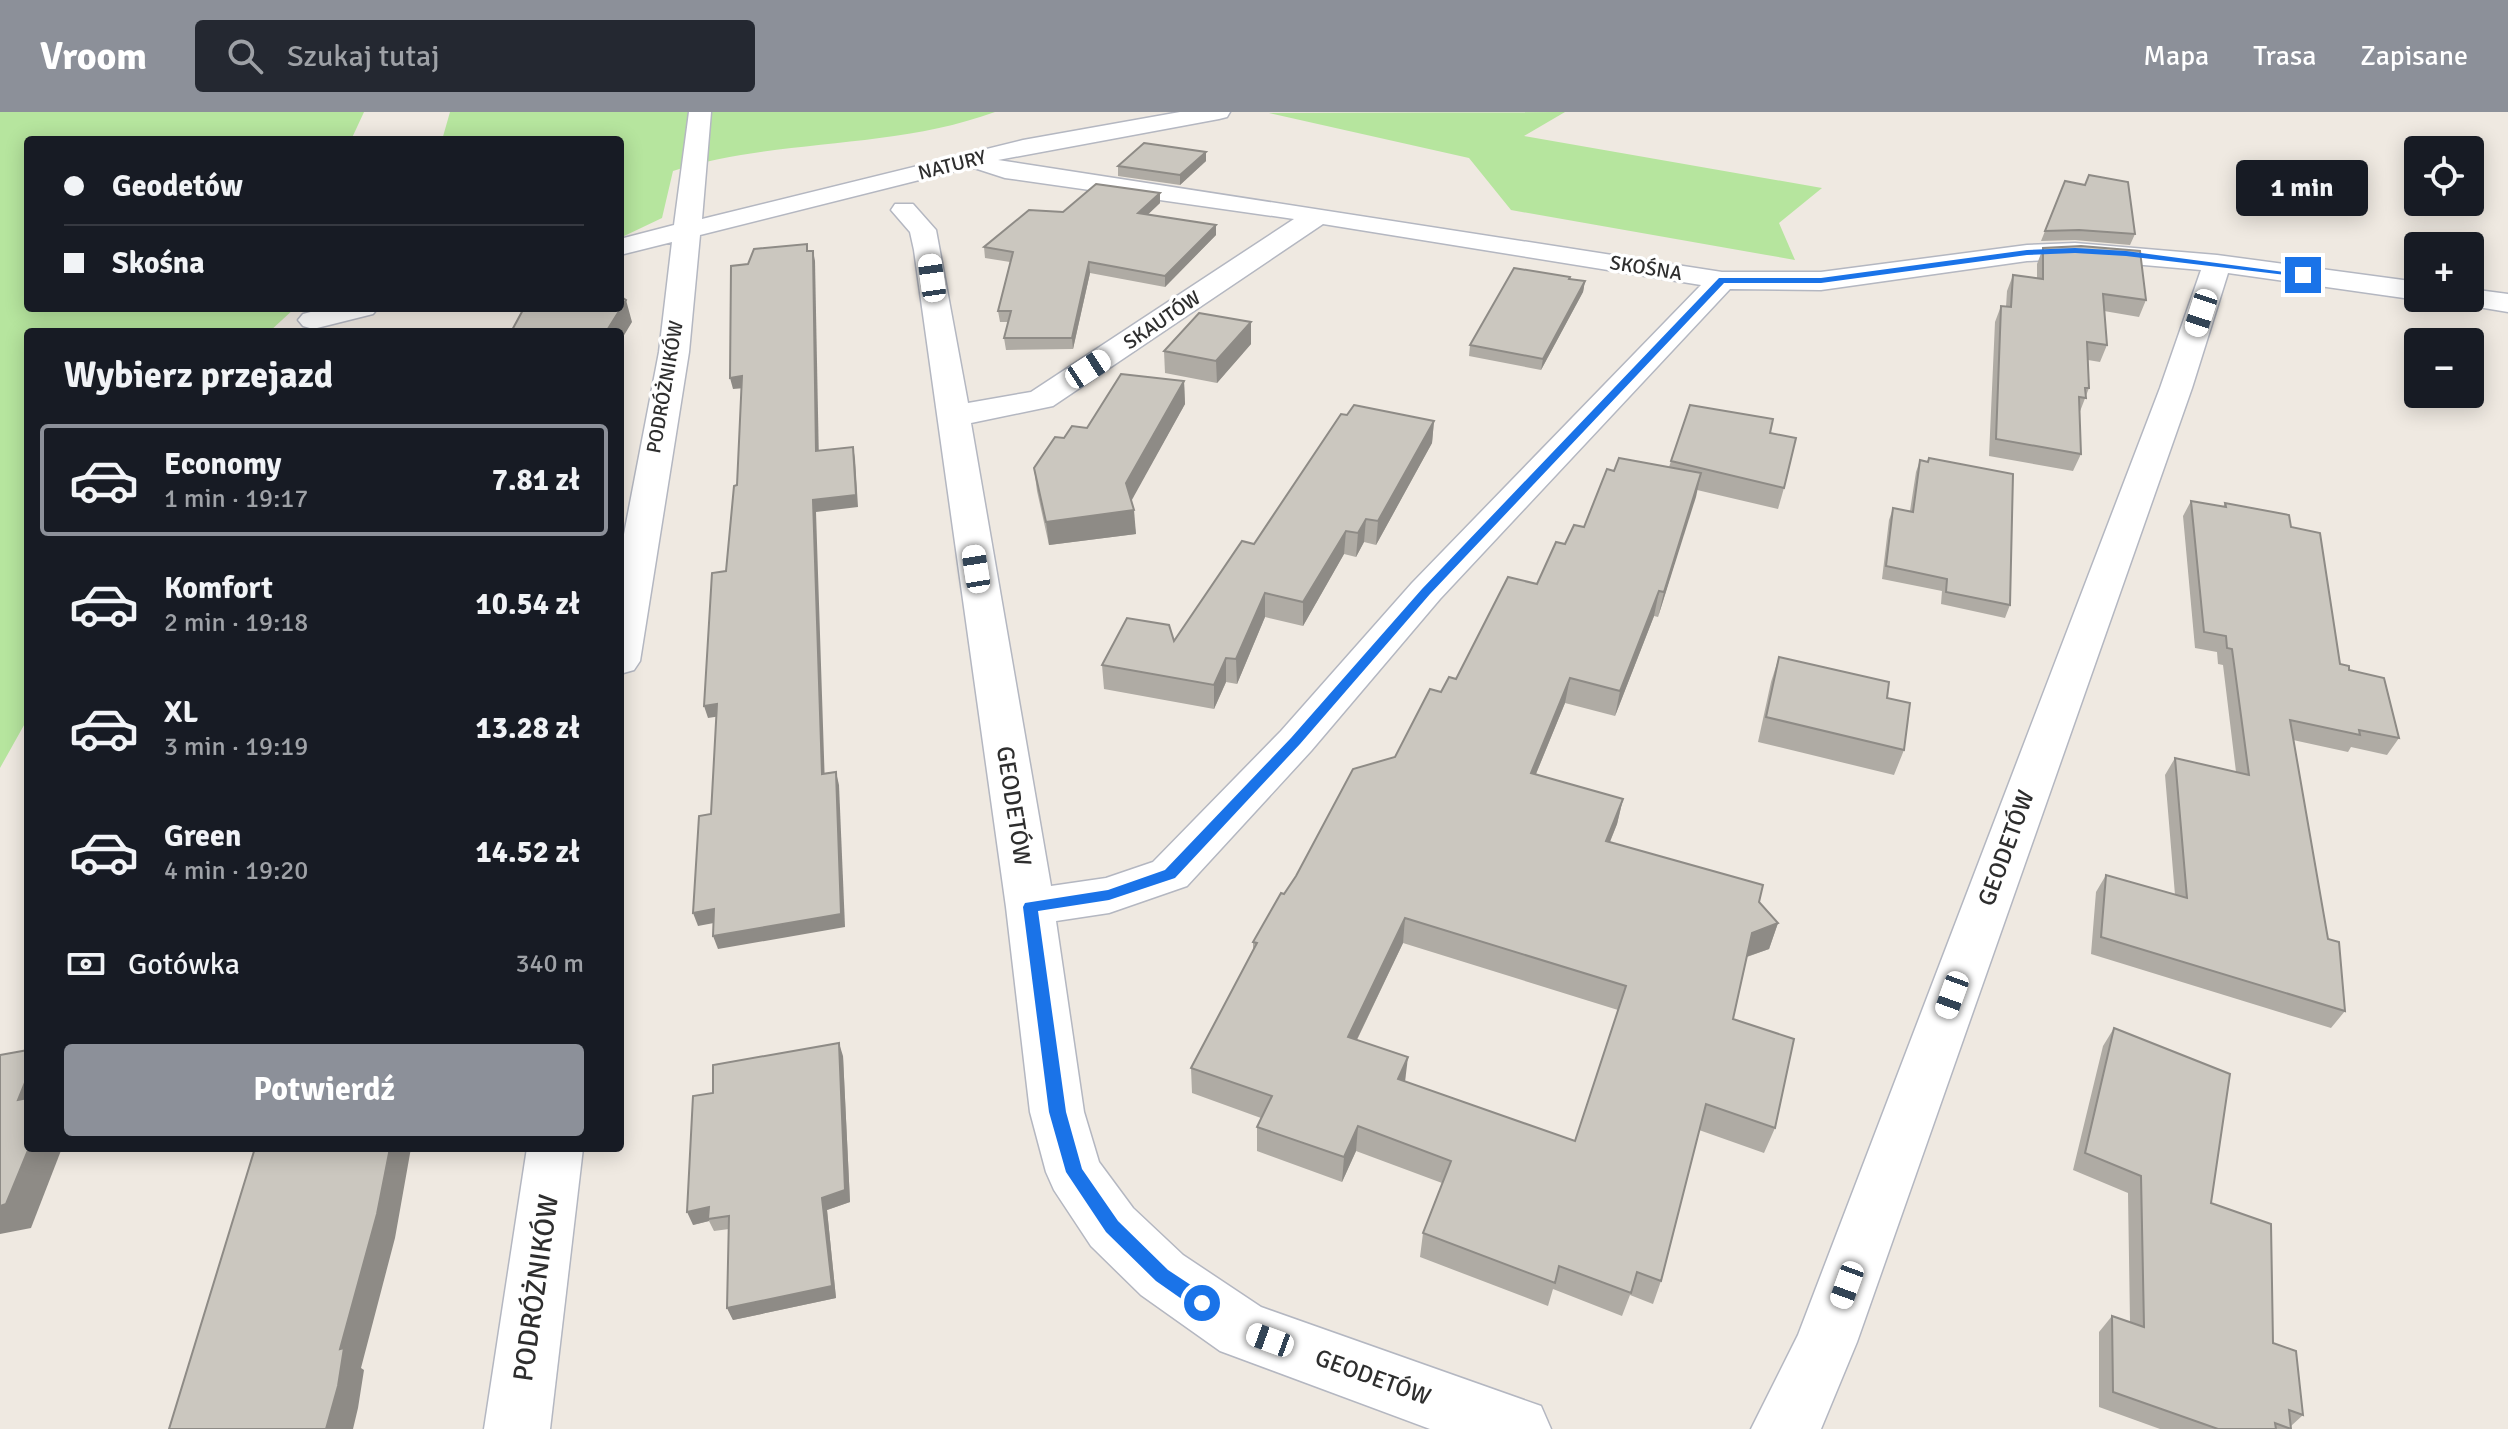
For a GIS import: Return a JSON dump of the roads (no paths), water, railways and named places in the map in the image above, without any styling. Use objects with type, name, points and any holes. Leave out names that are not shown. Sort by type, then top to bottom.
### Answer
[{"type":"street","name":"PODRÓŻNIKÓW","points":[[624,637],[674,352],[700,112]]},
{"type":"street","name":"NATURY","points":[[624,246],[1023,147],[1219,112]]},
{"type":"street","name":"SKOŚNA","points":[[973,160],[1005,171],[1318,215],[1722,280],[1821,281],[2051,252],[2126,253],[2404,289]]},
{"type":"street","name":"GEODETÓW","points":[[904,210],[923,230],[928,250],[1030,907],[1057,1112],[1074,1172],[1112,1227],[1162,1275],[1242,1330],[1518,1429]]},
{"type":"street","name":"SKAUTÓW","points":[[952,415],[1042,399],[1318,215]]},
{"type":"street","name":"GEODETÓW","points":[[1784,1429],[1794,1416],[1826,1342],[2176,388],[2217,263]]},
{"type":"street","points":[[1030,907],[1109,895],[1170,874],[1296,741],[1426,591],[1722,280]]},
{"type":"street","points":[[2484,300],[2508,303]]},
{"type":"street","points":[[313,320],[346,312]]},
{"type":"street","name":"PODRÓŻNIKÓW","points":[[517,1429],[554,1152]]}]
